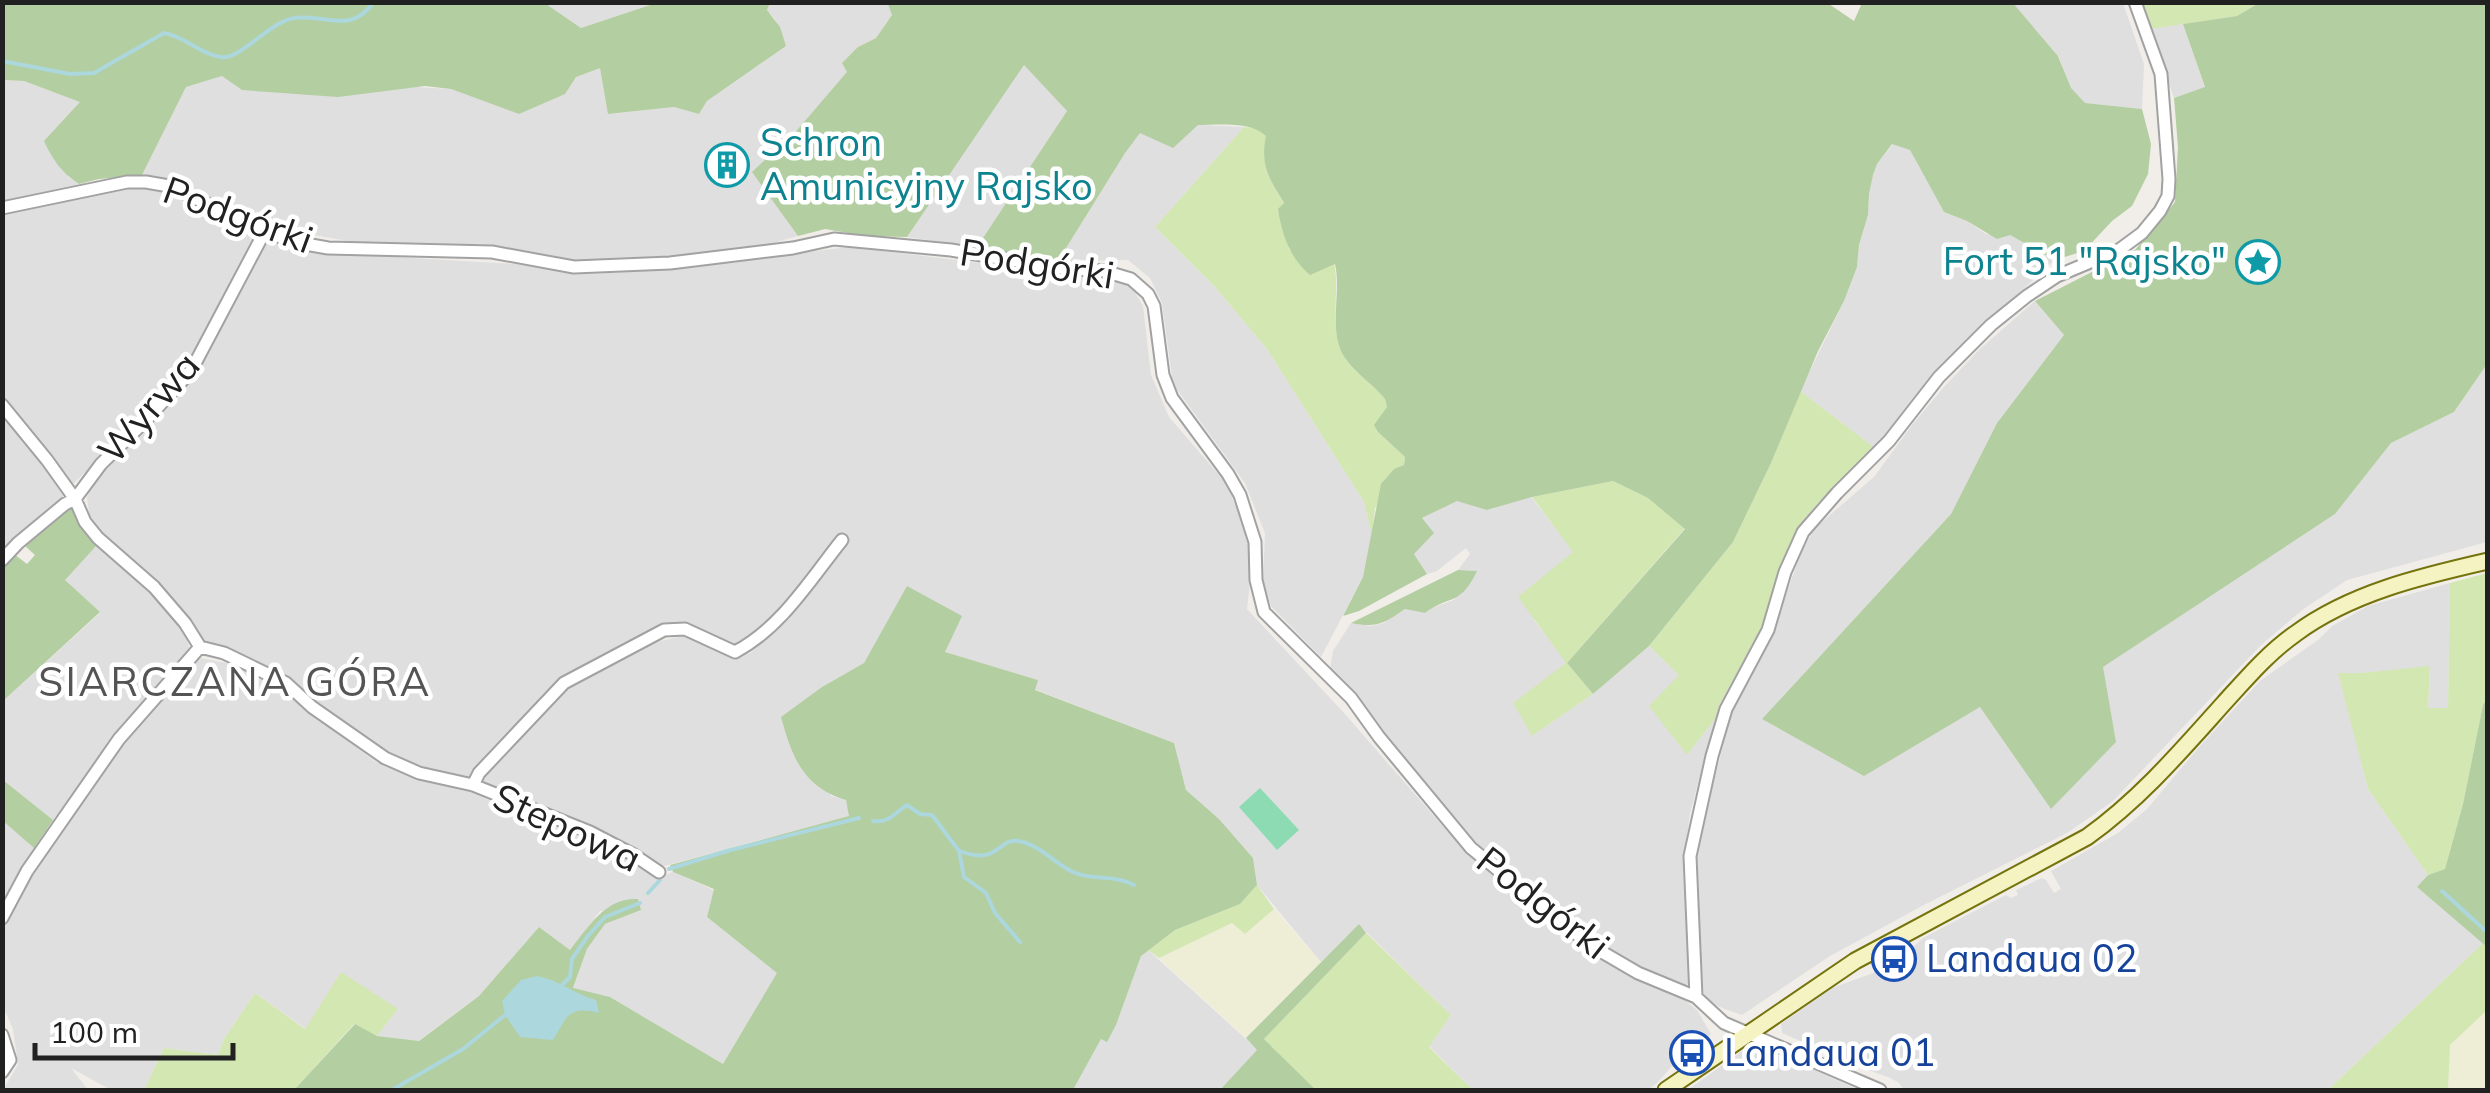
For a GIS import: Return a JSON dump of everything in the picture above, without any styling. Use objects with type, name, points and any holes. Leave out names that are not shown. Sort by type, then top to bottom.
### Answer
[{"type":"street","points":[[1696,997],[1690,856],[1712,756],[1726,709],[1768,630],[1784,572],[1804,532],[1890,441],[1939,377],[1991,326],[2057,276],[2119,250],[2142,233],[2168,196],[2161,74],[2135,2]]},
{"type":"street","name":"Podgórki","points":[[2,208],[146,182],[169,186],[294,242],[328,248],[492,252],[574,267],[670,263],[834,239],[1104,271],[1132,280],[1148,294],[1154,306],[1162,375],[1172,398],[1240,495],[1256,542],[1256,580],[1264,612],[1351,698],[1471,848],[1590,945],[1638,973],[1696,997],[1724,1023],[1880,1090]]},
{"type":"street","name":"Wyrwa","points":[[2,560],[65,504],[75,500],[100,464],[191,371],[265,231]]},
{"type":"street","points":[[2,405],[47,460],[98,538],[162,596],[200,647],[120,739],[27,870],[2,918]]},
{"type":"street","name":"Stepowa","points":[[473,785],[479,773],[564,682],[664,630],[685,629],[735,652],[755,641],[787,609],[842,540]]},
{"type":"street","points":[[1666,1090],[1855,960],[2088,837],[2146,788],[2270,654],[2319,618],[2386,588],[2488,561]]},
{"type":"street","name":"Stepowa","points":[[200,647],[224,653],[286,683],[385,758],[419,773],[473,785],[590,832],[660,872]]},
{"type":"street","points":[[2,1035],[10,1060],[2,1072]]},
{"type":"shaded area","points":[[543,3],[656,3],[581,28]]},
{"type":"shaded area","points":[[770,3],[887,3],[892,15],[876,38],[858,47],[848,72],[798,129],[753,172],[798,236],[756,248],[637,262],[574,262],[484,244],[365,244],[274,228],[159,178],[142,175],[186,87],[222,76],[451,89],[519,114],[576,77],[600,67],[609,114],[674,107],[699,114],[707,101],[786,46],[767,10]]},
{"type":"shaded area","points":[[2013,3],[2123,3],[2144,64],[2142,109],[2084,103],[2071,89],[2059,57]]},
{"type":"shaded area","points":[[2183,24],[2205,88],[2174,98],[2151,29]]},
{"type":"shaded area","points":[[1024,64],[1067,111],[977,247],[907,237]]},
{"type":"shaded area","points":[[2,80],[24,81],[81,102],[68,177],[79,184],[3,201]]},
{"type":"shaded area","points":[[1198,125],[1244,127],[1155,227],[1215,287],[1267,349],[1364,502],[1372,535],[1363,577],[1321,657],[1271,606],[1263,582],[1265,533],[1245,483],[1173,384],[1162,303],[1150,278],[1128,260],[1058,261],[1140,133]]},
{"type":"shaded area","points":[[1893,144],[1910,150],[1944,212],[1986,234],[2010,235],[2055,260],[1964,343],[1875,448],[1800,391],[1857,267],[1873,175]]},
{"type":"shaded area","points":[[149,187],[260,234],[192,359],[159,400],[71,486],[3,402],[3,212],[111,190]]},
{"type":"shaded area","points":[[267,238],[394,257],[516,264],[590,274],[850,247],[1130,284],[1143,306],[1151,375],[1169,417],[1226,483],[1245,528],[1252,564],[1247,609],[1461,847],[1592,952],[1683,999],[1697,1010],[1711,1034],[1678,1059],[1648,1090],[1473,1090],[1429,1046],[1451,1015],[1359,925],[1321,962],[1257,885],[1253,858],[1219,819],[1186,790],[1174,743],[1034,689],[1038,680],[944,652],[907,587],[864,663],[822,687],[831,796],[846,800],[850,816],[664,866],[601,830],[479,783],[564,690],[584,675],[660,641],[683,636],[712,645],[732,657],[751,653],[777,627],[846,541],[837,535],[777,615],[736,647],[674,627],[556,684],[468,778],[424,770],[358,738],[285,679],[225,649],[201,642],[178,605],[96,529],[89,513],[87,498],[96,476],[192,380]]},
{"type":"shaded area","points":[[2035,301],[2064,335],[1997,423],[1951,514],[1762,719],[1864,775],[1980,707],[2116,742],[2102,667],[2335,514],[2391,443],[2454,412],[2487,364],[2487,542],[2347,580],[2302,610],[2261,645],[2113,801],[2067,833],[1830,956],[1742,1015],[1707,1001],[1701,986],[1697,847],[1732,711],[1778,617],[1802,550],[1816,527],[1874,477],[1944,387]]},
{"type":"shaded area","points":[[2,412],[66,494],[2,553]]},
{"type":"shaded area","points":[[1531,497],[1574,552],[1534,620],[1567,663],[1532,736],[1593,694],[1649,646],[1679,675],[1687,754],[1715,719],[1690,813],[1684,861],[1690,981],[1684,988],[1636,966],[1601,944],[1479,846],[1330,669],[1333,651],[1351,623],[1384,623],[1405,609],[1425,613],[1454,600],[1476,571],[1458,570],[1470,554],[1466,548],[1437,571],[1427,574],[1414,554],[1421,519],[1457,500],[1488,510]]},
{"type":"shaded area","points":[[97,545],[169,611],[186,637],[191,654],[101,755],[53,820],[3,780],[3,701],[100,613],[64,579]]},
{"type":"shaded area","points":[[2450,583],[2448,708],[2428,708],[2430,667],[2339,673],[2368,789],[2428,875],[2417,887],[2483,943],[2328,1090],[1904,1090],[1888,1077],[1782,1033],[1781,1024],[1832,988],[1876,972],[1923,938],[1965,916],[2006,895],[2018,895],[2016,890],[2042,878],[2054,893],[2061,889],[2051,871],[2118,833],[2147,809],[2260,681],[2332,626],[2368,606]]},
{"type":"shaded area","points":[[200,658],[236,665],[277,687],[376,762],[470,792],[607,845],[657,878],[673,872],[714,890],[707,917],[778,973],[723,1064],[610,997],[573,989],[587,949],[605,924],[641,910],[600,911],[570,950],[539,927],[479,996],[418,1041],[377,1036],[398,1009],[306,1029],[255,993],[224,1039],[218,1055],[164,1048],[144,1090],[111,1090],[71,1068],[88,1090],[3,1090],[18,1065],[13,1029],[3,1006],[2,926],[22,885],[122,746]]},
{"type":"shaded area","points":[[3,821],[34,848],[3,903]]},
{"type":"shaded area","points":[[1148,950],[1258,1050],[1220,1090],[1073,1090],[1101,1039],[1107,1041],[1116,1025],[1141,956]]},
{"type":"shaded area","points":[[1755,1047],[1859,1090],[1688,1090],[1745,1049]]},
{"type":"green space","points":[[543,2],[581,28],[656,3],[770,3],[767,10],[780,27],[786,46],[707,101],[699,114],[674,107],[608,114],[600,68],[576,77],[565,94],[519,114],[451,89],[425,86],[338,97],[242,90],[222,76],[186,87],[142,175],[79,184],[58,165],[44,141],[80,102],[24,81],[3,80],[2,3]]},
{"type":"green space","points":[[887,2],[1826,2],[1854,21],[1862,3],[2013,3],[2058,56],[2071,88],[2085,103],[2142,109],[2151,144],[2148,174],[2132,206],[2084,251],[2055,260],[2010,235],[1997,239],[1944,212],[1910,150],[1892,144],[1873,175],[1857,267],[1844,301],[1733,542],[1649,646],[1593,694],[1567,663],[1685,529],[1648,498],[1613,481],[1487,510],[1457,501],[1422,518],[1434,533],[1414,554],[1427,574],[1343,616],[1363,577],[1381,484],[1394,469],[1404,465],[1405,457],[1374,425],[1387,407],[1385,399],[1349,364],[1340,347],[1335,264],[1310,275],[1288,245],[1278,209],[1284,203],[1267,171],[1266,136],[1260,131],[1234,125],[1198,125],[1173,148],[1140,133],[1058,261],[977,247],[1067,111],[1024,65],[907,237],[865,236],[825,229],[798,236],[752,172],[798,129],[847,72],[842,63],[858,47],[876,38],[892,15]]},
{"type":"green space","points":[[2142,3],[2259,3],[2237,16],[2151,29]]},
{"type":"green space","points":[[2259,3],[2487,3],[2487,364],[2454,412],[2391,443],[2335,514],[2103,667],[2116,742],[2051,809],[1980,707],[1864,776],[1762,719],[1951,514],[1997,423],[2064,335],[2035,301],[2135,250],[2175,202],[2178,147],[2174,98],[2205,87],[2183,24],[2237,16]]},
{"type":"green space","points":[[1244,127],[1260,129],[1267,136],[1265,164],[1284,204],[1278,210],[1289,249],[1310,274],[1334,263],[1335,324],[1340,347],[1349,364],[1385,399],[1387,407],[1378,432],[1405,457],[1404,465],[1375,508],[1372,535],[1364,502],[1267,349],[1215,287],[1155,227]]},
{"type":"green space","points":[[1800,391],[1875,448],[1818,503],[1789,546],[1763,624],[1715,719],[1687,755],[1649,706],[1679,675],[1649,646],[1733,542]]},
{"type":"green space","points":[[1613,481],[1648,498],[1685,528],[1567,663],[1593,694],[1532,736],[1513,703],[1566,663],[1518,597],[1573,552],[1532,497]]},
{"type":"green space","points":[[71,506],[97,545],[65,580],[100,612],[3,701],[3,566],[14,554],[27,564],[35,555],[25,546]]},
{"type":"green space","points":[[1458,570],[1477,571],[1460,595],[1425,613],[1405,609],[1380,624],[1351,623]]},
{"type":"green space","points":[[2487,573],[2487,699],[2445,869],[2428,875],[2368,789],[2338,673],[2430,666],[2428,708],[2448,708],[2450,583]]},
{"type":"green space","points":[[907,586],[962,616],[945,652],[1038,680],[1035,690],[1174,743],[1186,790],[1219,819],[1253,858],[1257,885],[1240,904],[1175,930],[1141,956],[1116,1025],[1107,1042],[1101,1039],[1073,1090],[294,1090],[355,1024],[377,1036],[419,1041],[479,996],[539,927],[570,950],[607,908],[638,899],[641,910],[605,924],[587,949],[573,988],[610,997],[723,1064],[777,973],[707,917],[714,889],[673,872],[670,865],[849,816],[846,800],[819,787],[802,769],[781,717],[864,663]]},
{"type":"green space","points":[[2487,699],[2487,947],[2417,887],[2428,875],[2445,869]]},
{"type":"green space","points":[[3,780],[53,820],[34,848],[3,821]]},
{"type":"green space","points":[[1260,788],[1299,830],[1277,850],[1239,807]]},
{"type":"green space","points":[[1257,885],[1274,909],[1245,934],[1232,923],[1159,958],[1148,950],[1175,930],[1240,904]]},
{"type":"green space","points":[[1274,909],[1321,962],[1246,1038],[1159,958],[1232,923],[1246,934]]},
{"type":"green space","points":[[1359,924],[1366,933],[1264,1039],[1316,1090],[1220,1090],[1257,1050],[1246,1038]]},
{"type":"green space","points":[[1366,933],[1451,1015],[1429,1047],[1473,1090],[1316,1090],[1264,1039]]},
{"type":"green space","points":[[2483,943],[2487,947],[2487,1010],[2450,1045],[2448,1090],[2328,1090]]},
{"type":"green space","points":[[341,972],[398,1009],[377,1036],[354,1024],[294,1090],[144,1090],[164,1048],[218,1055],[224,1039],[255,993],[305,1029]]},
{"type":"green space","points":[[2487,1010],[2487,1090],[2448,1090],[2450,1045]]},
{"type":"water","points":[[537,976],[596,1000],[599,1013],[574,1012],[553,1040],[520,1037],[505,1015],[502,1001],[521,980]]},
{"type":"waterway","points":[[2,61],[70,74],[94,73],[164,33],[214,56],[229,56],[286,20],[347,21],[374,2]]},
{"type":"waterway","points":[[873,821],[888,819],[907,805],[920,814],[932,815],[959,851],[964,877],[986,893],[995,913],[1020,942]]},
{"type":"waterway","points":[[669,869],[859,818]]},
{"type":"waterway","points":[[960,851],[990,854],[1006,843],[1018,841],[1033,846],[1073,872],[1134,885]]},
{"type":"waterway","points":[[648,893],[660,880]]},
{"type":"waterway","points":[[2442,891],[2488,933]]},
{"type":"waterway","points":[[562,985],[570,977],[572,959],[605,917],[640,903]]},
{"type":"waterway","points":[[392,1090],[463,1049],[505,1015]]},
{"type":"place","name":"Schron Amunicyjny Rajsko","points":[[727,165]]},
{"type":"place","name":"Fort 51 \"Rajsko\"","points":[[2258,262]]},
{"type":"place","name":"Landaua 02","points":[[1894,959]]},
{"type":"place","name":"Landaua 01","points":[[1692,1053]]},
{"type":"district","name":"SIARCZANA GÓRA","points":[[235,682]]}]
